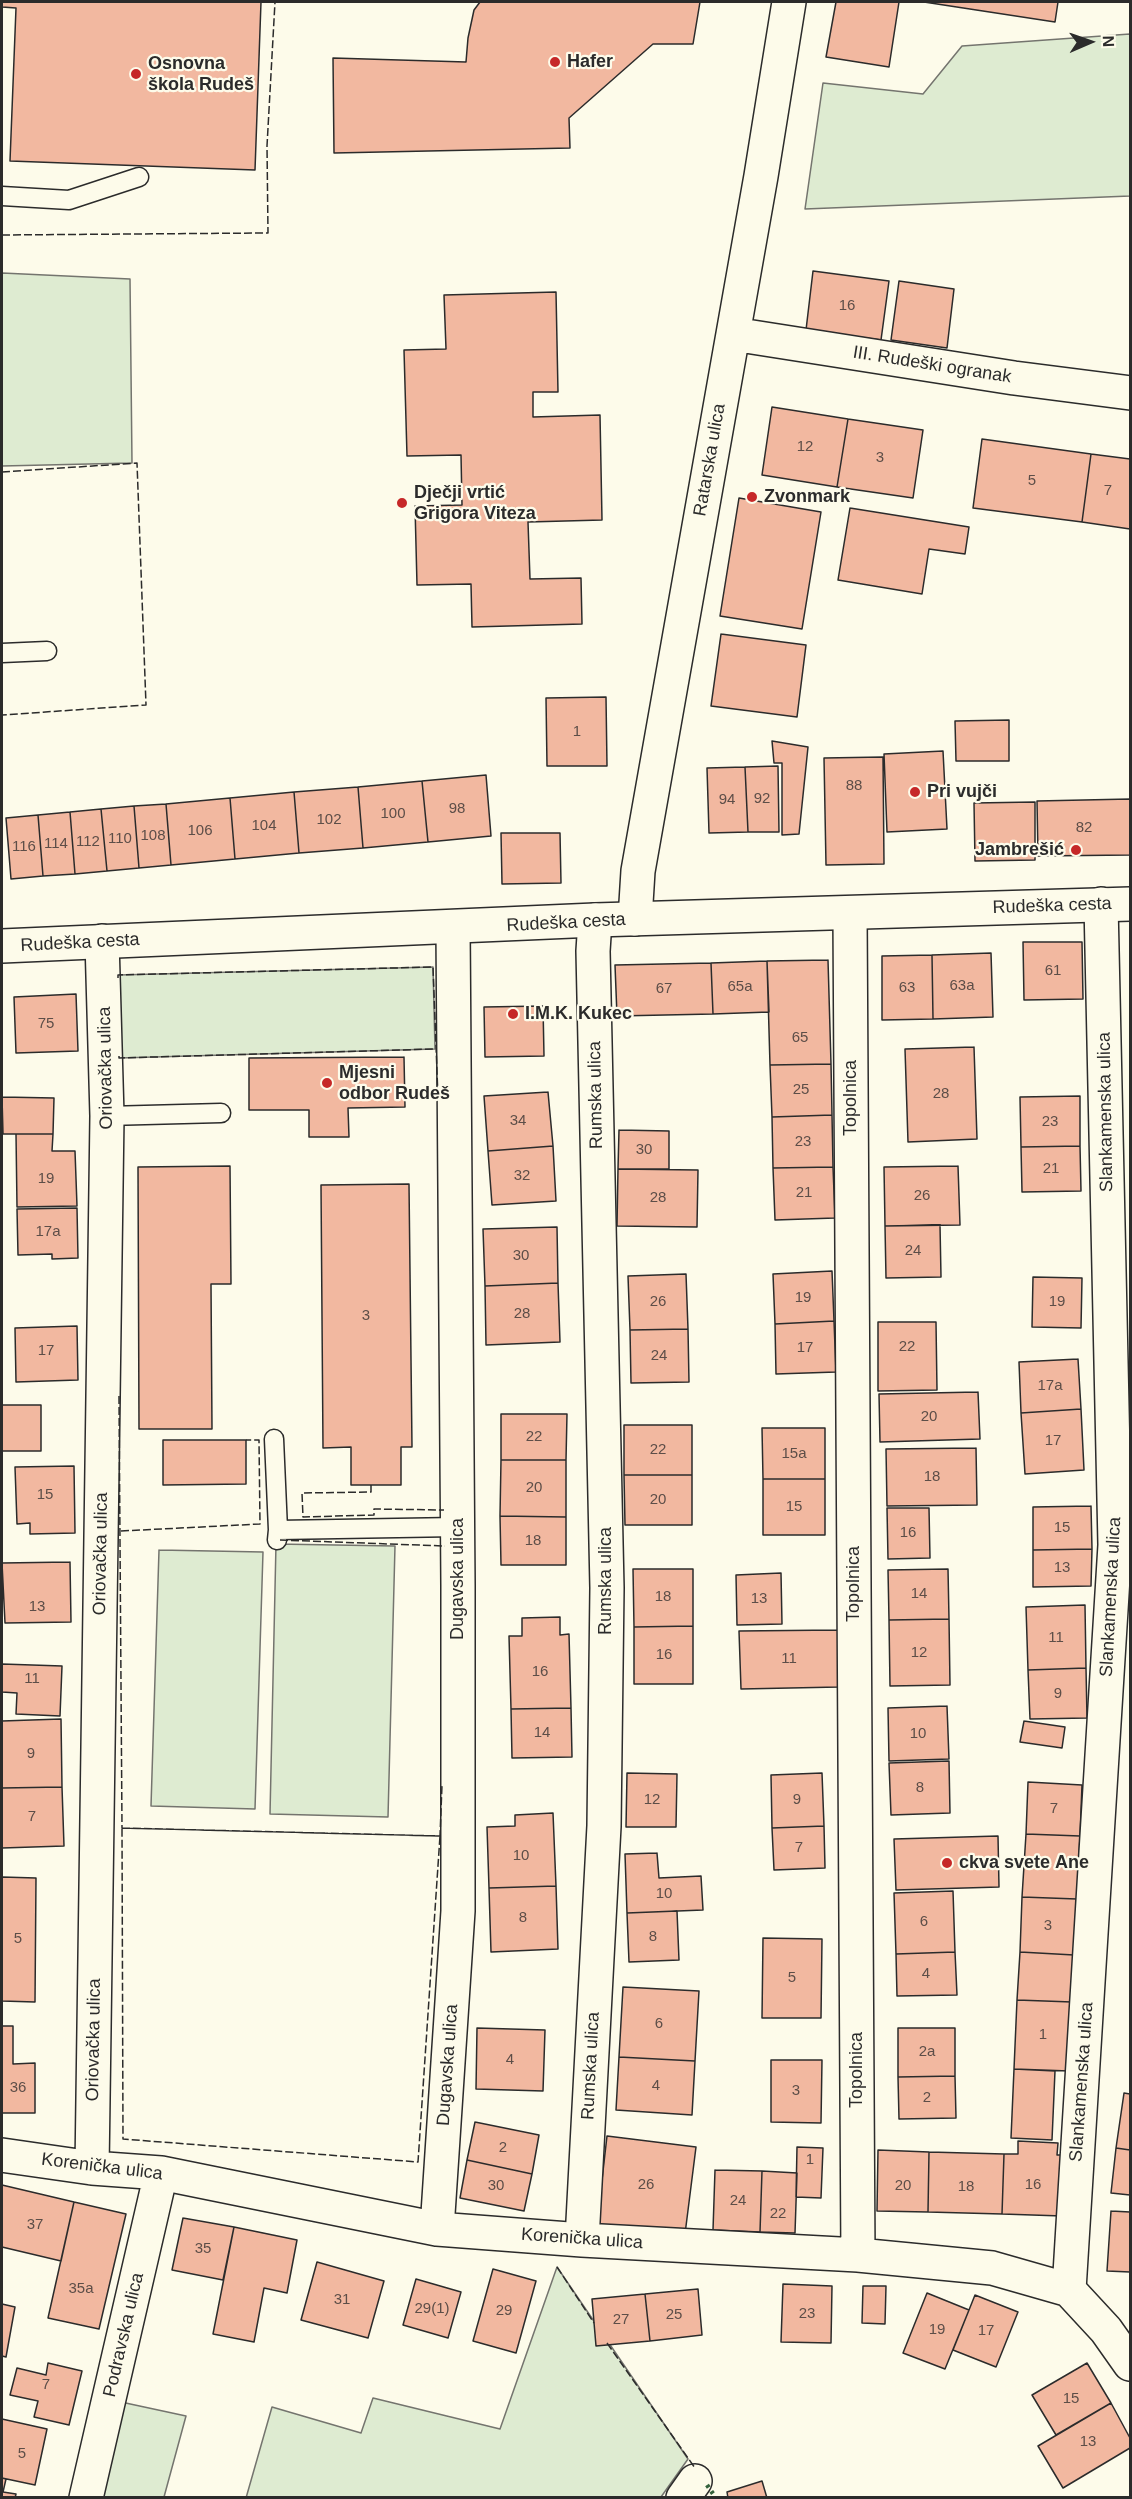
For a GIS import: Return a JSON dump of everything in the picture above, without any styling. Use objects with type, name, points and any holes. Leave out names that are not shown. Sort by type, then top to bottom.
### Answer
[{"type":"street","name":"Ratarska ulica","points":[[635,920],[638,871],[734,334],[789,2]]},
{"type":"street","name":"III. Rudeški ogranak","points":[[734,334],[1014,378],[1131,393]]},
{"type":"street","name":"Rudeška cesta","points":[[2,946],[595,920],[850,914],[1116,904]]},
{"type":"street","name":"Slankamenska ulica","points":[[1070,2290],[1115,1545],[1116,904]]},
{"type":"street","name":"Topolnica","points":[[850,914],[858,2254]]},
{"type":"street","name":"Rumska ulica","points":[[582,2240],[604,1826],[607,1588],[592,951],[595,920]]},
{"type":"street","name":"Dugavska ulica","points":[[437,2229],[458,1911],[458,1527],[453,928]]},
{"type":"street","name":"Oriovačka ulica","points":[[92,2168],[107,1116],[102,941]]},
{"type":"street","name":"Korenička ulica","points":[[2,2155],[92,2168],[161,2173],[437,2229],[582,2240],[858,2254],[992,2268],[1070,2290]]},
{"type":"street","name":"Podravska ulica","points":[[86,2498],[161,2173]]},
{"type":"street","points":[[1070,2290],[1106,2330],[1131,2364]]},
{"type":"lane","points":[[2,196],[69,200],[139,177]]},
{"type":"lane","points":[[2,653],[47,651]]},
{"type":"lane","points":[[107,1116],[221,1113]]},
{"type":"lane","points":[[274,1439],[278,1535],[458,1527]]},
{"type":"green space","points":[[1130,34],[1130,196],[805,209],[823,83],[923,94],[962,46]]},
{"type":"green space","points":[[2,273],[130,279],[132,463],[2,466]]},
{"type":"green space","points":[[433,967],[435,1049],[119,1058],[118,975]]},
{"type":"green space","points":[[276,1544],[395,1546],[388,1817],[270,1814]]},
{"type":"green space","points":[[159,1550],[263,1552],[255,1809],[151,1806]]},
{"type":"green space","points":[[557,2267],[688,2459],[661,2497],[246,2498],[272,2407],[361,2433],[373,2398],[500,2429]]},
{"type":"green space","points":[[121,2402],[186,2416],[164,2497],[100,2498]]},
{"type":"building","name":"Osnovna škola Rudeš","points":[[2,2],[261,2],[255,170],[10,161],[16,8],[2,7]]},
{"type":"building","points":[[480,2],[700,2],[693,44],[653,44],[569,118],[570,148],[334,153],[333,58],[466,62],[474,10]]},
{"type":"building","points":[[836,2],[899,2],[889,67],[826,57]]},
{"type":"building","points":[[924,2],[1058,2],[1055,22]]},
{"type":"building","points":[[813,271],[889,281],[881,340],[806,330]]},
{"type":"building","points":[[899,281],[954,289],[947,348],[891,340]]},
{"type":"building","points":[[556,292],[558,392],[533,392],[533,417],[600,415],[602,520],[528,522],[530,579],[581,578],[582,624],[472,627],[471,584],[417,585],[415,506],[462,505],[461,455],[407,456],[404,350],[446,349],[444,295]]},
{"type":"building","points":[[772,407],[848,419],[837,487],[762,475]]},
{"type":"building","points":[[848,419],[923,430],[913,498],[837,487]]},
{"type":"building","points":[[982,439],[1091,454],[1082,522],[973,508]]},
{"type":"building","points":[[1091,454],[1130,459],[1130,529],[1082,522]]},
{"type":"building","points":[[739,498],[821,512],[802,629],[720,616]]},
{"type":"building","points":[[850,508],[969,527],[965,554],[929,549],[922,594],[838,580]]},
{"type":"building","points":[[721,634],[806,645],[797,717],[711,706]]},
{"type":"building","points":[[606,697],[607,766],[547,766],[546,698]]},
{"type":"building","points":[[1009,720],[1009,761],[956,761],[955,721]]},
{"type":"building","points":[[772,741],[808,747],[799,834],[782,835],[782,763],[774,763]]},
{"type":"building","name":"Pri vujči","points":[[943,751],[947,829],[887,832],[884,754]]},
{"type":"building","points":[[883,757],[884,864],[826,865],[824,758]]},
{"type":"building","points":[[778,766],[779,832],[748,832],[745,767]]},
{"type":"building","points":[[745,767],[748,832],[709,833],[707,768]]},
{"type":"building","points":[[486,775],[491,836],[428,842],[422,781]]},
{"type":"building","points":[[422,781],[428,842],[363,848],[358,787]]},
{"type":"building","points":[[358,787],[363,848],[299,853],[294,792]]},
{"type":"building","points":[[294,792],[299,853],[235,859],[230,798]]},
{"type":"building","points":[[230,798],[235,859],[171,865],[166,804]]},
{"type":"building","points":[[1130,799],[1130,855],[1038,856],[1037,801]]},
{"type":"building","points":[[1035,802],[1035,860],[975,861],[974,803]]},
{"type":"building","points":[[166,804],[171,865],[139,868],[134,806]]},
{"type":"building","points":[[134,806],[139,868],[107,871],[101,809]]},
{"type":"building","points":[[101,809],[107,871],[75,874],[70,812]]},
{"type":"building","points":[[70,812],[75,874],[43,876],[38,815]]},
{"type":"building","points":[[38,815],[43,876],[11,879],[6,818]]},
{"type":"building","points":[[501,833],[560,833],[561,883],[502,884]]},
{"type":"building","points":[[1023,942],[1082,942],[1083,999],[1024,1000]]},
{"type":"building","points":[[991,953],[993,1017],[933,1019],[932,955]]},
{"type":"building","points":[[932,955],[933,1019],[882,1020],[882,956]]},
{"type":"building","points":[[828,960],[831,1064],[770,1065],[767,961]]},
{"type":"building","points":[[767,961],[769,1012],[713,1014],[711,963]]},
{"type":"building","points":[[711,963],[713,1014],[617,1016],[615,965]]},
{"type":"building","points":[[76,994],[78,1051],[16,1053],[14,997]]},
{"type":"building","points":[[543,1006],[544,1056],[485,1057],[484,1007]]},
{"type":"building","points":[[974,1047],[977,1139],[908,1142],[905,1049]]},
{"type":"building","name":"Mjesni odbor Rudeš","points":[[404,1057],[405,1107],[348,1108],[349,1137],[309,1137],[309,1110],[249,1110],[249,1058]]},
{"type":"building","points":[[831,1064],[832,1115],[772,1117],[770,1065]]},
{"type":"building","points":[[548,1092],[553,1146],[488,1151],[484,1096]]},
{"type":"building","points":[[1080,1096],[1080,1146],[1021,1147],[1020,1097]]},
{"type":"building","points":[[2,1097],[54,1098],[53,1134],[3,1134]]},
{"type":"building","points":[[832,1115],[833,1167],[773,1168],[772,1117]]},
{"type":"building","points":[[619,1130],[669,1131],[669,1169],[618,1169]]},
{"type":"building","points":[[16,1134],[53,1134],[52,1151],[75,1151],[77,1206],[17,1207]]},
{"type":"building","points":[[553,1146],[556,1201],[492,1205],[488,1151]]},
{"type":"building","points":[[1080,1146],[1081,1191],[1022,1192],[1021,1147]]},
{"type":"building","points":[[230,1166],[231,1284],[211,1284],[212,1429],[139,1429],[138,1167]]},
{"type":"building","points":[[958,1166],[960,1225],[885,1226],[884,1167]]},
{"type":"building","points":[[833,1167],[835,1218],[775,1220],[773,1168]]},
{"type":"building","points":[[618,1169],[698,1170],[697,1227],[617,1226]]},
{"type":"building","points":[[409,1184],[412,1447],[401,1447],[401,1485],[351,1485],[351,1447],[323,1448],[321,1185]]},
{"type":"building","points":[[77,1208],[78,1258],[52,1259],[52,1254],[18,1255],[17,1209]]},
{"type":"building","points":[[940,1225],[941,1277],[886,1278],[885,1226]]},
{"type":"building","points":[[557,1227],[558,1283],[485,1286],[483,1229]]},
{"type":"building","points":[[832,1271],[834,1321],[775,1324],[773,1274]]},
{"type":"building","points":[[686,1274],[688,1329],[630,1330],[628,1276]]},
{"type":"building","points":[[1033,1277],[1082,1278],[1081,1328],[1032,1327]]},
{"type":"building","points":[[558,1283],[560,1342],[486,1345],[485,1286]]},
{"type":"building","points":[[834,1321],[836,1372],[776,1374],[775,1324]]},
{"type":"building","points":[[878,1322],[936,1322],[937,1390],[878,1391]]},
{"type":"building","points":[[77,1326],[78,1380],[16,1382],[15,1328]]},
{"type":"building","points":[[688,1329],[689,1382],[631,1383],[630,1330]]},
{"type":"building","points":[[1078,1359],[1081,1409],[1021,1413],[1019,1362]]},
{"type":"building","points":[[978,1392],[980,1439],[880,1442],[879,1394]]},
{"type":"building","points":[[2,1405],[41,1405],[41,1451],[2,1451]]},
{"type":"building","points":[[1081,1409],[1084,1470],[1025,1474],[1021,1413]]},
{"type":"building","points":[[501,1414],[567,1414],[566,1460],[501,1460]]},
{"type":"building","points":[[624,1425],[692,1425],[692,1475],[624,1475]]},
{"type":"building","points":[[762,1428],[825,1428],[825,1479],[763,1479]]},
{"type":"building","points":[[163,1440],[246,1440],[246,1484],[163,1485]]},
{"type":"building","points":[[976,1448],[977,1505],[887,1506],[886,1449]]},
{"type":"building","points":[[501,1460],[566,1460],[566,1517],[500,1516]]},
{"type":"building","points":[[74,1466],[75,1533],[30,1534],[30,1523],[17,1524],[15,1467]]},
{"type":"building","points":[[624,1475],[692,1475],[692,1525],[625,1525]]},
{"type":"building","points":[[763,1479],[825,1479],[825,1535],[763,1535]]},
{"type":"building","points":[[1091,1506],[1092,1549],[1033,1550],[1033,1507]]},
{"type":"building","points":[[887,1508],[929,1508],[930,1558],[888,1559]]},
{"type":"building","points":[[500,1516],[566,1517],[566,1565],[501,1565]]},
{"type":"building","points":[[1092,1549],[1091,1586],[1033,1587],[1033,1550]]},
{"type":"building","points":[[70,1562],[71,1622],[5,1623],[2,1563]]},
{"type":"building","points":[[633,1569],[693,1569],[693,1626],[634,1627]]},
{"type":"building","points":[[948,1569],[949,1619],[889,1620],[888,1570]]},
{"type":"building","points":[[781,1573],[782,1624],[737,1625],[736,1575]]},
{"type":"building","points":[[1085,1605],[1086,1668],[1028,1670],[1026,1607]]},
{"type":"building","points":[[560,1617],[560,1635],[569,1634],[571,1708],[511,1709],[509,1636],[522,1636],[522,1618]]},
{"type":"building","points":[[949,1619],[950,1685],[890,1686],[889,1620]]},
{"type":"building","points":[[693,1626],[693,1684],[634,1684],[634,1627]]},
{"type":"building","points":[[838,1630],[839,1687],[741,1689],[739,1631]]},
{"type":"building","points":[[2,1664],[62,1666],[60,1716],[16,1714],[17,1693],[2,1692]]},
{"type":"building","points":[[1086,1668],[1087,1718],[1030,1719],[1028,1670]]},
{"type":"building","points":[[947,1706],[949,1759],[889,1761],[888,1708]]},
{"type":"building","points":[[571,1708],[572,1757],[512,1758],[511,1709]]},
{"type":"building","points":[[61,1719],[62,1787],[2,1788],[2,1721]]},
{"type":"building","points":[[1024,1721],[1065,1727],[1062,1748],[1020,1742]]},
{"type":"building","points":[[949,1761],[950,1813],[891,1815],[889,1763]]},
{"type":"building","points":[[627,1773],[677,1774],[676,1827],[626,1827]]},
{"type":"building","points":[[822,1773],[824,1826],[772,1828],[771,1775]]},
{"type":"building","points":[[1028,1782],[1082,1785],[1080,1836],[1026,1834]]},
{"type":"building","points":[[62,1787],[64,1846],[2,1848],[2,1788]]},
{"type":"building","points":[[553,1813],[556,1886],[489,1888],[487,1827],[515,1826],[515,1815]]},
{"type":"building","points":[[824,1826],[825,1868],[774,1870],[772,1828]]},
{"type":"building","points":[[1026,1834],[1080,1836],[1077,1899],[1022,1897]]},
{"type":"building","name":"ckva svete Ane","points":[[998,1836],[999,1887],[896,1890],[894,1839]]},
{"type":"building","points":[[657,1853],[659,1878],[701,1876],[703,1910],[627,1913],[625,1854]]},
{"type":"building","points":[[2,1877],[36,1878],[35,2002],[2,2001]]},
{"type":"building","points":[[556,1886],[558,1949],[491,1952],[489,1888]]},
{"type":"building","points":[[953,1891],[955,1952],[896,1954],[894,1893]]},
{"type":"building","points":[[1022,1897],[1077,1899],[1074,1955],[1020,1952]]},
{"type":"building","points":[[677,1911],[679,1960],[629,1962],[627,1913]]},
{"type":"building","points":[[763,1938],[822,1939],[821,2018],[762,2018]]},
{"type":"building","points":[[955,1952],[957,1995],[897,1996],[896,1954]]},
{"type":"building","points":[[1020,1952],[1074,1955],[1072,2002],[1017,2000]]},
{"type":"building","points":[[623,1987],[699,1991],[695,2061],[619,2057]]},
{"type":"building","points":[[1017,2000],[1072,2002],[1069,2071],[1014,2069]]},
{"type":"building","points":[[2,2026],[13,2026],[13,2064],[35,2063],[35,2113],[2,2113]]},
{"type":"building","points":[[477,2028],[545,2030],[543,2091],[476,2089]]},
{"type":"building","points":[[898,2028],[955,2028],[955,2076],[898,2077]]},
{"type":"building","points":[[619,2057],[695,2061],[692,2115],[616,2110]]},
{"type":"building","points":[[771,2060],[822,2060],[821,2123],[771,2122]]},
{"type":"building","points":[[1014,2069],[1055,2071],[1052,2140],[1011,2138]]},
{"type":"building","points":[[955,2076],[956,2118],[899,2119],[898,2077]]},
{"type":"building","points":[[1124,2093],[1130,2094],[1130,2150],[1116,2148]]},
{"type":"building","points":[[475,2122],[539,2135],[532,2174],[467,2160]]},
{"type":"building","points":[[607,2136],[696,2147],[685,2234],[597,2224]]},
{"type":"building","points":[[1018,2141],[1058,2143],[1057,2155],[1063,2155],[1062,2216],[1002,2214],[1004,2154],[1018,2154]]},
{"type":"building","points":[[797,2147],[823,2148],[821,2198],[796,2197]]},
{"type":"building","points":[[1116,2148],[1130,2150],[1130,2195],[1111,2193]]},
{"type":"building","points":[[878,2150],[929,2152],[928,2212],[877,2211]]},
{"type":"building","points":[[929,2152],[1004,2154],[1002,2214],[928,2212]]},
{"type":"building","points":[[467,2160],[532,2174],[524,2211],[460,2198]]},
{"type":"building","points":[[715,2170],[762,2171],[760,2232],[713,2230]]},
{"type":"building","points":[[762,2171],[797,2173],[795,2233],[760,2232]]},
{"type":"building","points":[[2,2185],[74,2202],[61,2261],[2,2247]]},
{"type":"building","points":[[74,2202],[126,2214],[99,2329],[48,2318]]},
{"type":"building","points":[[1111,2211],[1130,2212],[1130,2272],[1107,2271]]},
{"type":"building","points":[[183,2218],[234,2227],[223,2280],[172,2270]]},
{"type":"building","points":[[234,2227],[297,2240],[287,2293],[264,2288],[254,2342],[213,2334]]},
{"type":"building","points":[[317,2262],[384,2281],[368,2338],[301,2320]]},
{"type":"building","points":[[493,2269],[536,2281],[516,2353],[473,2341]]},
{"type":"building","points":[[416,2279],[461,2292],[448,2338],[403,2325]]},
{"type":"building","points":[[783,2284],[832,2286],[831,2343],[781,2342]]},
{"type":"building","points":[[863,2286],[886,2286],[885,2324],[862,2323]]},
{"type":"building","points":[[698,2289],[702,2335],[650,2341],[645,2294]]},
{"type":"building","points":[[927,2293],[969,2310],[945,2369],[903,2353]]},
{"type":"building","points":[[645,2294],[650,2341],[596,2346],[592,2299]]},
{"type":"building","points":[[975,2295],[1018,2312],[996,2367],[953,2350]]},
{"type":"building","points":[[2,2304],[15,2307],[6,2357],[2,2356]]},
{"type":"building","points":[[48,2363],[82,2371],[69,2425],[34,2417],[38,2401],[10,2395],[17,2368],[46,2375]]},
{"type":"building","points":[[1087,2363],[1111,2403],[1056,2435],[1032,2395]]},
{"type":"building","points":[[1111,2403],[1130,2438],[1130,2448],[1063,2488],[1038,2446]]},
{"type":"building","points":[[2,2419],[47,2429],[35,2485],[2,2478]]},
{"type":"building","points":[[2,2478],[6,2479],[3,2492],[16,2494],[15,2498],[2,2498]]},
{"type":"building","points":[[762,2481],[767,2498],[728,2498],[727,2492]]},
{"type":"hedge","points":[[707,2485],[716,2498]]},
{"type":"fence","points":[[2,235],[268,233],[267,146],[275,2]]},
{"type":"fence","points":[[2,472],[137,463],[146,705],[2,715]]},
{"type":"fence","points":[[118,978],[118,975],[433,967],[438,1098]]},
{"type":"fence","points":[[119,1056],[119,1058],[435,1049]]},
{"type":"fence","points":[[119,1396],[122,1828],[440,1836],[442,1785]]},
{"type":"fence","points":[[121,1531],[260,1524],[259,1440],[246,1440]]},
{"type":"fence","points":[[371,1485],[371,1492],[302,1493],[303,1517],[374,1515],[374,1509],[444,1510]]},
{"type":"fence","points":[[280,1540],[445,1546]]},
{"type":"fence","points":[[122,1828],[440,1836],[418,2162],[123,2139],[122,1828]]},
{"type":"fence","points":[[557,2267],[594,2323]]},
{"type":"fence","points":[[607,2343],[695,2468]]},
{"type":"place","name":"Hafer","points":[[555,62]]},
{"type":"place","name":"Osnovna škola Rudeš","points":[[136,74]]},
{"type":"place","name":"Zvonmark","points":[[752,497]]},
{"type":"place","name":"Dječji vrtić Grigora Viteza","points":[[402,503]]},
{"type":"place","name":"Pri vujči","points":[[915,792]]},
{"type":"place","name":"Jambrešić","points":[[1076,850]]},
{"type":"place","name":"I.M.K. Kukec","points":[[513,1014]]},
{"type":"place","name":"Mjesni odbor Rudeš","points":[[327,1083]]},
{"type":"place","name":"ckva svete Ane","points":[[947,1863]]}]
